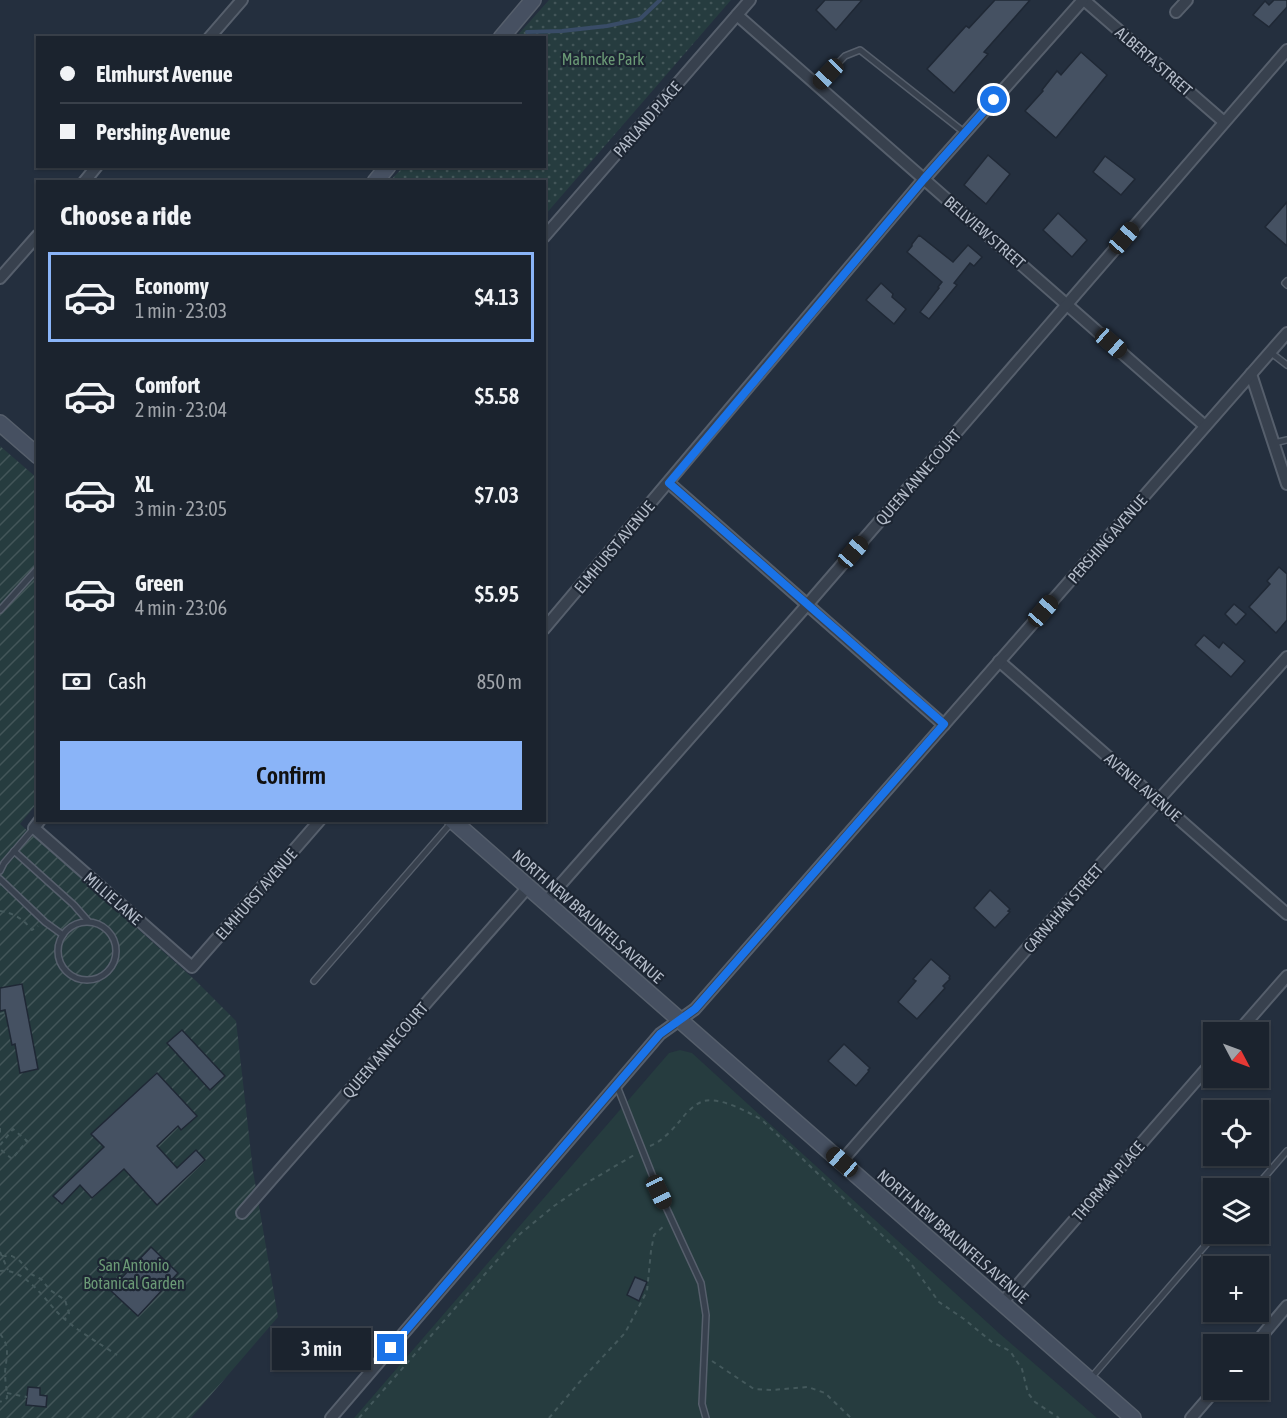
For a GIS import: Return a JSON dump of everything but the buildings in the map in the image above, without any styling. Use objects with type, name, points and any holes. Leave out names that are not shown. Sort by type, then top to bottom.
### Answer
[{"type":"street","points":[[211,36],[242,0]]},
{"type":"street","points":[[503,36],[533,0]]},
{"type":"street","name":"PARLAND PLACE","points":[[546,235],[750,0]]},
{"type":"street","name":"ALBERTA STREET","points":[[1083,0],[1224,122]]},
{"type":"street","name":"ELMHURST AVENUE","points":[[546,627],[924,179],[1083,0]]},
{"type":"street","points":[[1176,12],[1187,0]]},
{"type":"street","name":"BELLVIEW STREET","points":[[737,15],[1205,426]]},
{"type":"street","name":"QUEEN ANNE COURT","points":[[545,902],[807,605],[1287,50]]},
{"type":"street","points":[[86,180],[95,168]]},
{"type":"street","points":[[377,180],[386,168]]},
{"type":"street","points":[[0,278],[36,237]]},
{"type":"street","name":"PERSHING AVENUE","points":[[331,1418],[660,1034],[695,1009],[1287,333]]},
{"type":"street","points":[[1251,374],[1287,482]]},
{"type":"street","points":[[0,423],[36,454]]},
{"type":"street","points":[[669,483],[944,724]]},
{"type":"street","name":"CARNAHAN STREET","points":[[842,1162],[1092,874],[1287,657]]},
{"type":"street","name":"AVENEL AVENUE","points":[[999,661],[1287,914]]},
{"type":"street","name":"ELMHURST AVENUE","points":[[192,967],[318,822]]},
{"type":"street","name":"NORTH NEW BRAUNFELS AVENUE","points":[[454,822],[1133,1418]]},
{"type":"street","name":"MILLIE LANE","points":[[37,824],[192,967]]},
{"type":"street","name":"QUEEN ANNE COURT","points":[[242,1213],[528,887]]},
{"type":"street","points":[[1247,1022],[1287,976]]},
{"type":"street","name":"THORMAN PLACE","points":[[1002,1303],[1203,1073]]},
{"type":"street","points":[[1263,1334],[1287,1306]]},
{"type":"street","points":[[1191,1418],[1207,1400]]},
{"type":"lane","points":[[817,85],[845,56],[860,50],[965,133]]},
{"type":"lane","points":[[1270,352],[1287,365]]},
{"type":"lane","points":[[1274,444],[1287,440]]},
{"type":"lane","points":[[0,610],[36,570]]},
{"type":"lane","points":[[314,981],[452,822]]},
{"type":"lane","points":[[0,871],[4,862],[37,824]]},
{"type":"lane","points":[[14,851],[74,905],[88,921]]},
{"type":"lane","points":[[0,879],[45,922],[63,935]]},
{"type":"lane","points":[[88,921],[98,923],[113,935],[117,954],[109,971],[93,980],[83,980],[66,972],[58,954],[59,944],[69,928],[88,921]]},
{"type":"lane","points":[[616,1084],[671,1218],[701,1283],[706,1315],[702,1404],[706,1418]]},
{"type":"lane","points":[[1264,1178],[1287,1151]]},
{"type":"lane","points":[[1089,1380],[1206,1244]]},
{"type":"path","points":[[0,911],[11,913],[22,919],[32,930],[45,922]]},
{"type":"path","points":[[0,1014],[5,1012]]},
{"type":"path","points":[[359,1418],[520,1234],[563,1200],[655,1144],[672,1130],[690,1110],[704,1101],[722,1102],[741,1108],[762,1120],[909,1261],[939,1302],[992,1342],[1011,1351],[1022,1370],[1028,1393],[1035,1402],[1059,1418]]},
{"type":"path","points":[[0,1128],[4,1139]]},
{"type":"path","points":[[0,1144],[14,1129],[27,1141],[12,1159],[0,1149]]},
{"type":"path","points":[[1,1156],[4,1153]]},
{"type":"path","points":[[549,1418],[625,1334],[647,1292],[654,1235],[671,1218]]},
{"type":"path","points":[[0,1252],[8,1270],[35,1287],[59,1315],[117,1355]]},
{"type":"path","points":[[2,1256],[12,1256],[20,1261],[31,1274],[41,1279],[50,1290],[65,1300],[69,1312],[65,1319]]},
{"type":"path","points":[[0,1271],[8,1270]]},
{"type":"path","points":[[0,1334],[8,1350],[5,1375],[7,1393],[6,1398],[0,1402]]},
{"type":"path","points":[[704,1356],[754,1389],[808,1387],[825,1394],[851,1418]]},
{"type":"path","points":[[7,1393],[27,1397]]},
{"type":"green space","name":"Mahncke Park","points":[[549,0],[731,0],[546,214],[546,180],[391,180],[402,168],[546,168],[546,36],[517,36]]},
{"type":"green space","name":"San Antonio Botanical Garden","points":[[0,446],[36,477],[36,804],[20,824],[195,980],[236,1021],[253,1171],[278,1317],[191,1418],[0,1418]]},
{"type":"green space","points":[[680,1050],[692,1053],[1000,1334],[1097,1418],[354,1418],[669,1053]]},
{"type":"waterway","points":[[527,32],[607,26],[640,19],[660,0]]},
{"type":"route","points":[[391,1348],[660,1034],[695,1009],[944,724],[669,483],[924,179],[994,100]]}]
